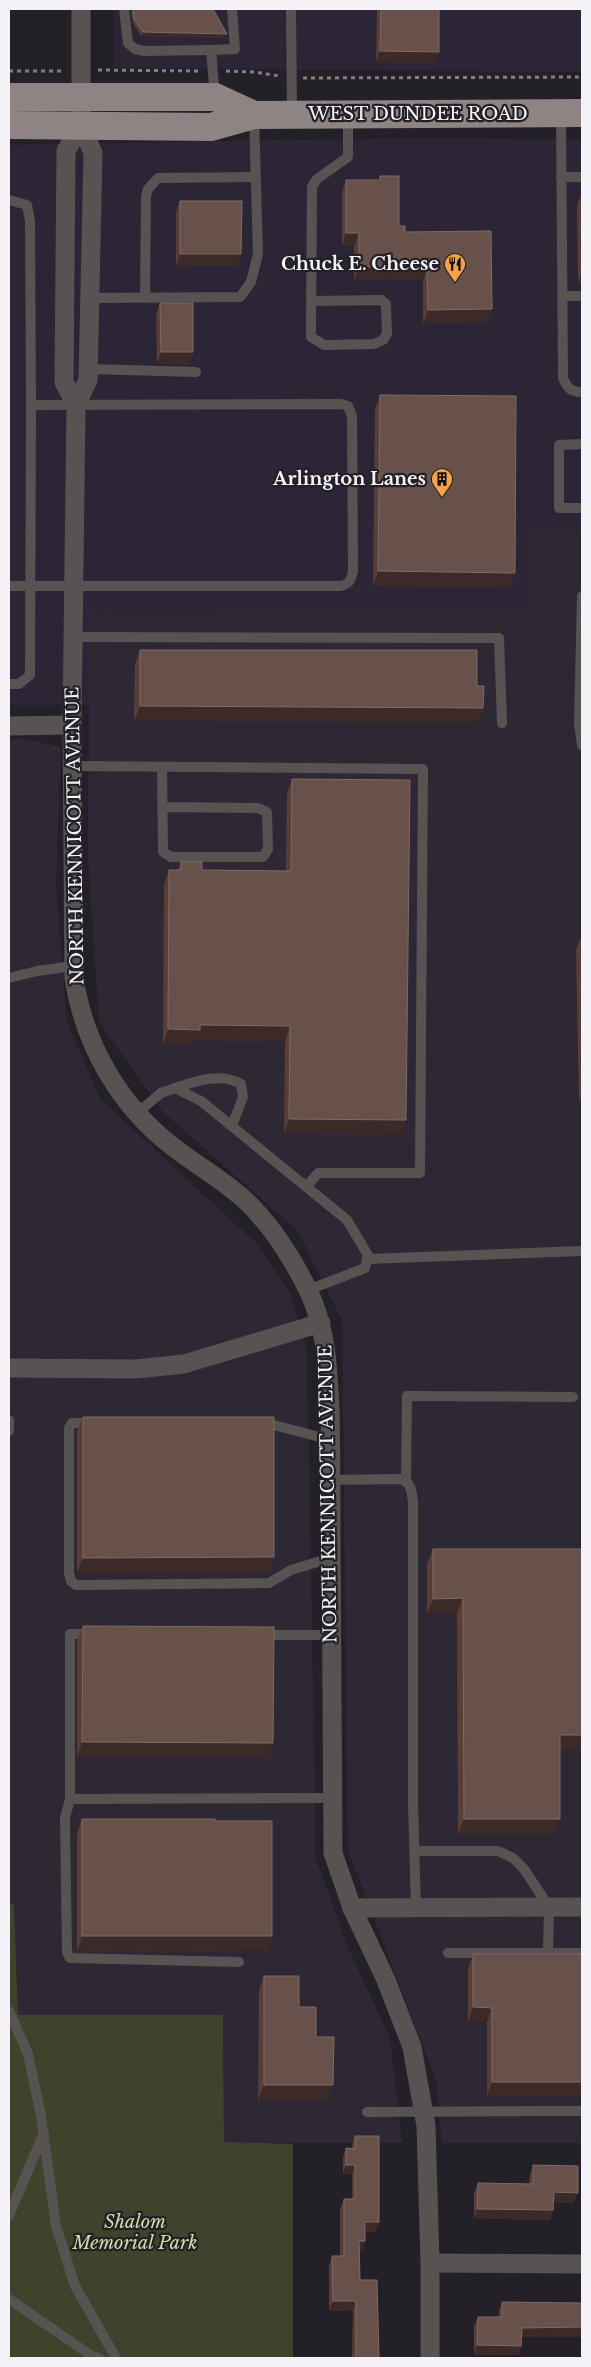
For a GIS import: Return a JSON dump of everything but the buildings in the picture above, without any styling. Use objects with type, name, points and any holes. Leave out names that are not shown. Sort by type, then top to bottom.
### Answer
[{"type":"main road","name":"WEST DUNDEE ROAD","points":[[9,97],[81,97],[214,84],[254,115]]},
{"type":"main road","name":"WEST DUNDEE ROAD","points":[[9,124],[211,127],[254,115],[571,113]]},
{"type":"street","name":"NORTH KENNICOTT AVENUE","points":[[82,9],[81,124],[93,150],[89,369],[88,380],[76,405],[72,725],[73,966],[78,1000],[99,1057],[116,1086],[136,1114],[171,1146],[249,1204],[278,1237],[308,1290],[321,1323],[328,1360],[331,1440],[333,1853],[352,1908],[386,1980],[412,2047],[426,2126],[430,2263],[430,2358]]},
{"type":"street","name":"NORTH KENNICOTT AVENUE","points":[[76,405],[64,382],[66,151],[81,124]]},
{"type":"street","points":[[9,726],[72,725]]},
{"type":"street","points":[[9,1368],[136,1369],[184,1364],[321,1323]]},
{"type":"street","points":[[352,1908],[582,1907]]},
{"type":"street","points":[[430,2263],[582,2264]]},
{"type":"lane","points":[[124,9],[128,42],[135,49],[144,52],[235,49],[232,9]]},
{"type":"lane","points":[[291,9],[290,78],[292,115]]},
{"type":"lane","points":[[212,50],[214,84]]},
{"type":"lane","points":[[571,113],[561,177],[563,378],[566,387],[574,392],[582,392]]},
{"type":"lane","points":[[311,301],[381,300],[386,304],[388,334],[383,340],[374,344],[324,345],[312,337],[311,301],[312,187],[317,179],[348,157],[348,114]]},
{"type":"lane","points":[[90,298],[240,297],[251,282],[258,254],[254,115]]},
{"type":"lane","points":[[145,298],[146,196],[153,182],[158,178],[256,177]]},
{"type":"lane","points":[[561,177],[582,177]]},
{"type":"lane","points":[[9,200],[27,205],[30,221],[31,405],[30,675],[19,684],[9,684]]},
{"type":"lane","points":[[562,296],[582,296]]},
{"type":"lane","points":[[89,369],[196,372]]},
{"type":"lane","points":[[9,586],[340,586],[347,584],[351,580],[353,571],[352,416],[348,406],[341,404],[31,405]]},
{"type":"lane","points":[[582,444],[559,445],[560,508],[582,508]]},
{"type":"lane","points":[[582,596],[579,723],[582,745]]},
{"type":"lane","points":[[73,637],[499,638],[502,722]]},
{"type":"lane","points":[[73,766],[423,768],[420,1173],[318,1173],[306,1186]]},
{"type":"lane","points":[[162,767],[162,807],[163,852],[171,857],[263,857],[268,849],[267,812],[258,808],[162,807]]},
{"type":"lane","points":[[9,978],[37,971],[73,966]]},
{"type":"lane","points":[[136,1114],[161,1093],[174,1088],[200,1080],[231,1078],[241,1084],[243,1097],[232,1126]]},
{"type":"lane","points":[[174,1088],[201,1101],[347,1220],[368,1255],[365,1268],[308,1290]]},
{"type":"lane","points":[[367,1259],[582,1251]]},
{"type":"lane","points":[[406,1481],[406,1396],[573,1397]]},
{"type":"lane","points":[[9,1420],[9,1430]]},
{"type":"lane","points":[[100,1422],[72,1423],[69,1428],[69,1573],[71,1581],[76,1584],[268,1583],[291,1570],[331,1558]]},
{"type":"lane","points":[[249,1422],[268,1422],[331,1440]]},
{"type":"lane","points":[[331,1480],[401,1479],[406,1481],[411,1488],[413,1503],[416,1908]]},
{"type":"lane","points":[[108,1634],[70,1634],[70,1799],[65,1818],[67,1952],[70,1958],[239,1962]]},
{"type":"lane","points":[[244,1635],[332,1635]]},
{"type":"lane","points":[[70,1799],[333,1798]]},
{"type":"lane","points":[[415,1851],[498,1851],[513,1858],[524,1869],[549,1907],[548,1953]]},
{"type":"lane","points":[[448,1953],[582,1953]]},
{"type":"lane","points":[[9,2011],[28,2054],[44,2133],[59,2235],[75,2286],[116,2358]]},
{"type":"lane","points":[[367,2112],[582,2111]]},
{"type":"lane","points":[[9,2215],[44,2133]]},
{"type":"lane","points":[[9,2299],[92,2356],[99,2358]]},
{"type":"path","points":[[110,69],[214,84],[256,72],[290,78],[582,77]]},
{"type":"path","points":[[9,71],[56,72]]},
{"type":"shaded area","points":[[114,9],[582,9],[582,72],[114,68]]},
{"type":"shaded area","points":[[399,138],[582,139],[582,530],[529,531],[530,611],[88,613],[89,705],[9,705],[9,145]]},
{"type":"shaded area","points":[[582,530],[582,2143],[442,2143],[436,2081],[348,1850],[342,1320],[298,1231],[163,1112],[99,1022],[88,855],[88,613],[529,611],[529,531]]},
{"type":"shaded area","points":[[9,739],[25,739],[61,747],[56,886],[67,1022],[100,1099],[256,1243],[290,1292],[307,1350],[316,1859],[348,1948],[390,2038],[402,2143],[224,2143],[223,2015],[18,2015],[14,1905],[9,1904]]},
{"type":"green space","name":"Shalom Memorial Park","points":[[9,1904],[14,1904],[18,2015],[223,2015],[224,2142],[293,2144],[293,2358],[9,2358]]},
{"type":"place","name":"Chuck E. Cheese","points":[[455,283]]},
{"type":"place","name":"Arlington Lanes","points":[[442,498]]}]
